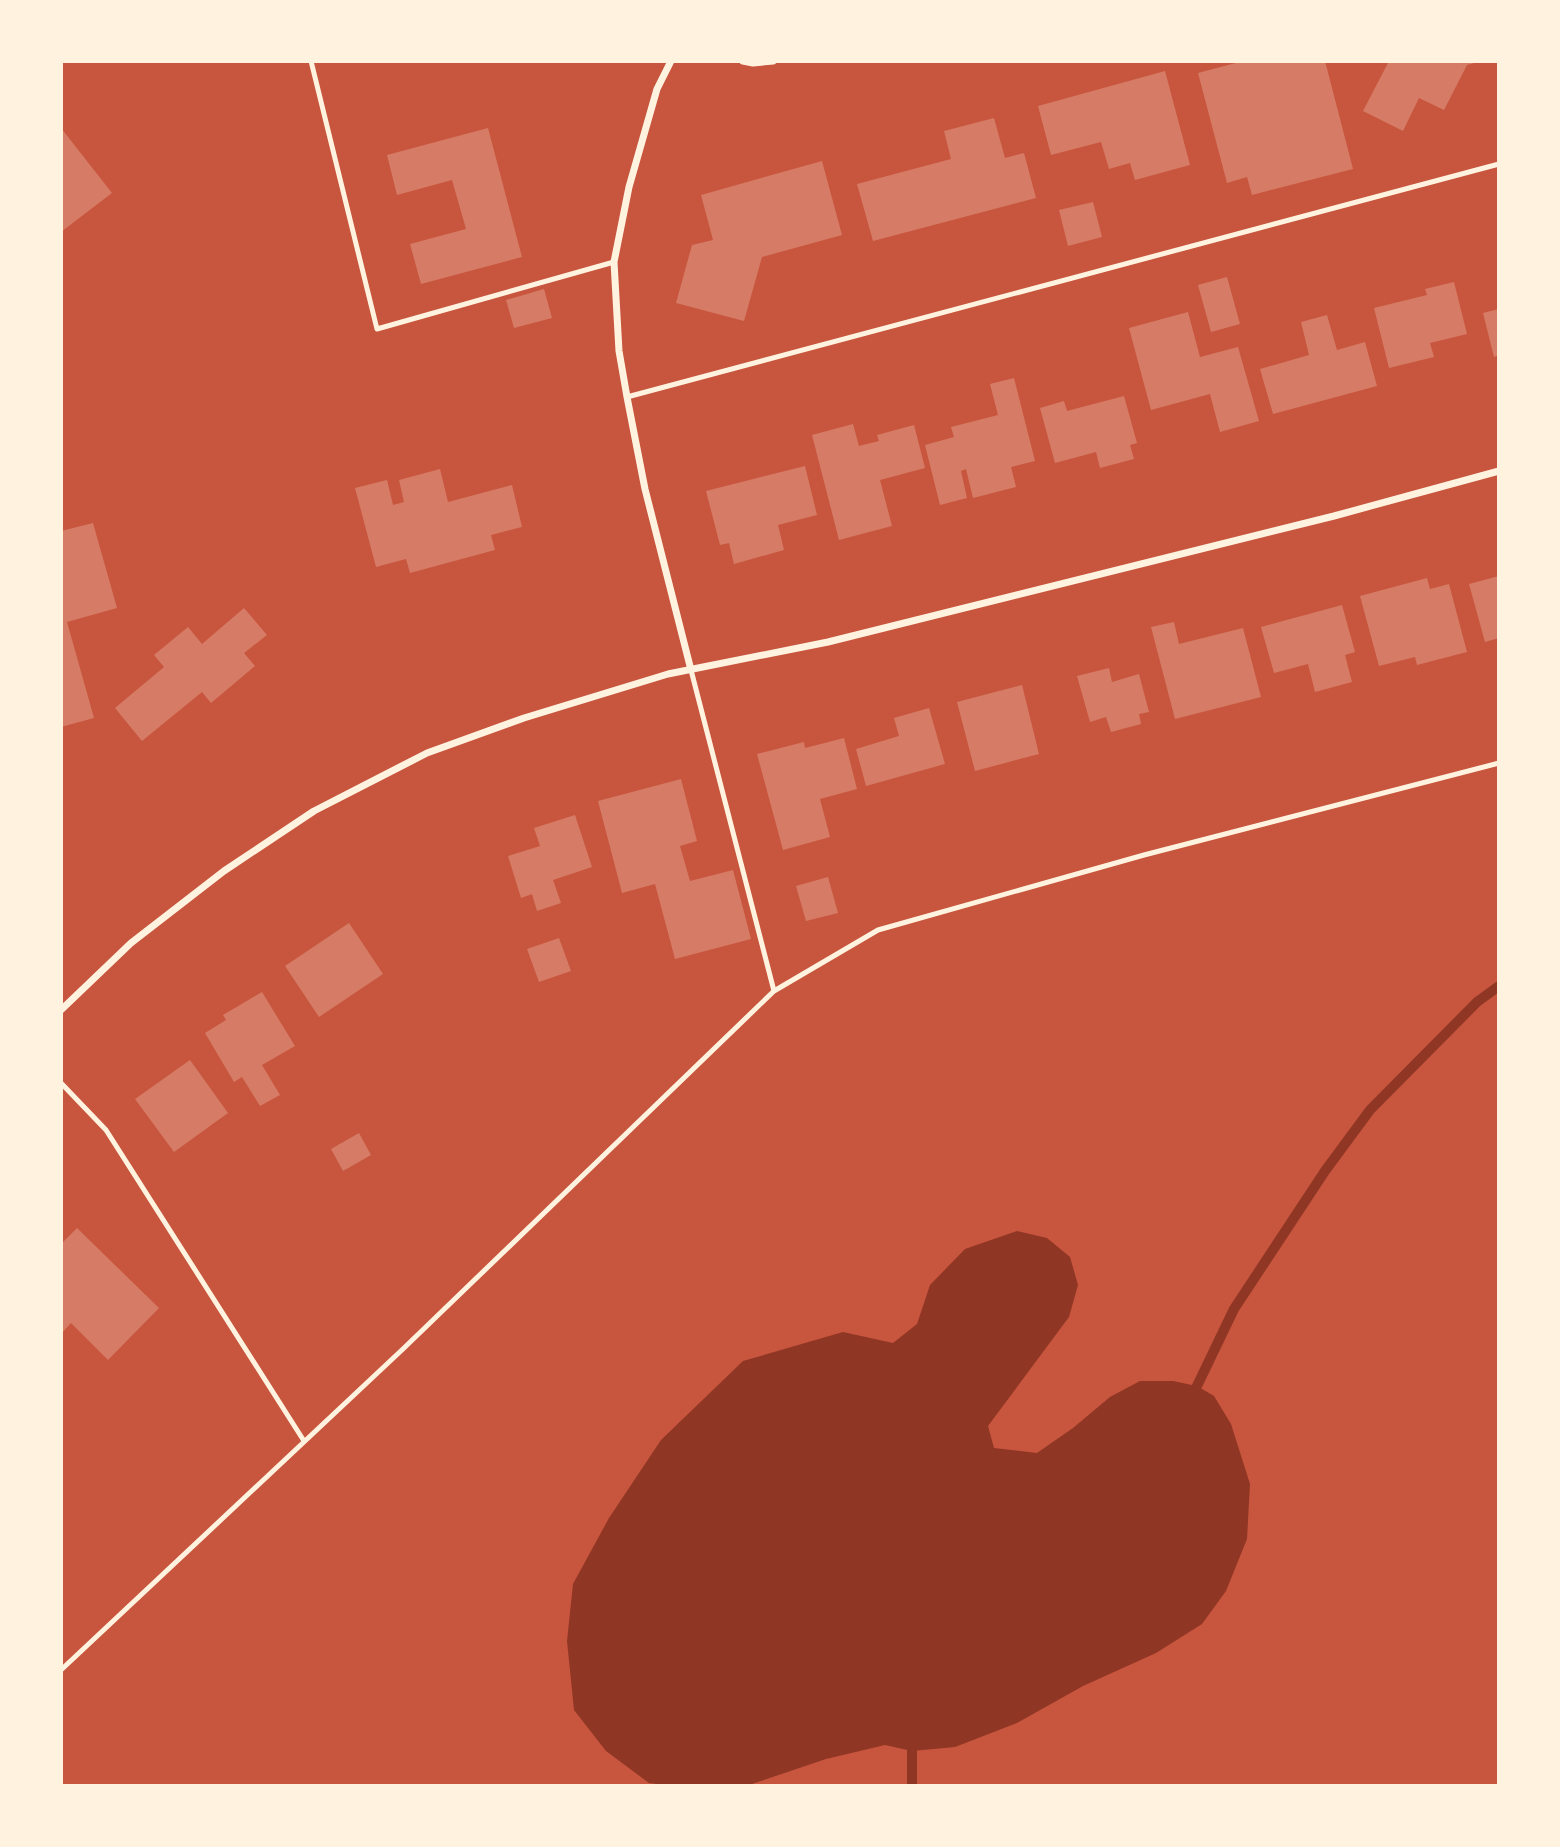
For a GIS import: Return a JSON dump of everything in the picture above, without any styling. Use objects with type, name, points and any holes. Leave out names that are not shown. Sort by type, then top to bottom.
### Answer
[{"type":"street","points":[[671,61],[657,89],[629,187],[614,262],[619,351],[627,397],[645,489],[691,670]]},
{"type":"street","points":[[743,61],[773,61]]},
{"type":"street","points":[[61,1010],[131,943],[224,871],[314,811],[427,753],[524,718],[668,674],[828,642],[1334,516],[1499,471]]},
{"type":"lane","points":[[311,61],[377,329],[614,262]]},
{"type":"lane","points":[[627,397],[1499,164]]},
{"type":"lane","points":[[691,670],[774,991]]},
{"type":"lane","points":[[61,1670],[404,1348],[774,991],[878,930],[1144,855],[1499,763]]},
{"type":"lane","points":[[61,1083],[106,1130],[304,1441]]},
{"type":"shaded area","points":[[1017,1231],[1047,1238],[1070,1257],[1078,1285],[1069,1317],[988,1426],[994,1448],[1037,1453],[1110,1397],[1140,1381],[1173,1381],[1197,1386],[1214,1396],[1231,1424],[1250,1484],[1247,1539],[1226,1591],[1202,1624],[1156,1653],[1083,1686],[1017,1723],[955,1747],[912,1751],[885,1745],[826,1759],[746,1786],[672,1786],[649,1783],[606,1751],[574,1710],[567,1641],[573,1584],[609,1518],[661,1440],[743,1361],[843,1332],[893,1343],[917,1324],[930,1285],[965,1249]]},
{"type":"building","points":[[1243,61],[1325,61],[1353,169],[1252,195],[1247,177],[1227,183],[1198,73]]},
{"type":"building","points":[[1389,61],[1478,62],[1467,65],[1444,110],[1419,98],[1403,131],[1363,111]]},
{"type":"building","points":[[1165,71],[1190,165],[1135,180],[1130,163],[1109,169],[1101,142],[1051,155],[1038,106]]},
{"type":"building","points":[[994,118],[1005,158],[1024,153],[1036,198],[873,241],[857,184],[951,159],[944,131]]},
{"type":"building","points":[[61,128],[112,193],[61,232]]},
{"type":"building","points":[[488,128],[522,257],[421,284],[410,244],[466,229],[452,180],[397,195],[387,155]]},
{"type":"building","points":[[822,161],[842,235],[762,257],[744,321],[676,303],[692,245],[713,240],[701,195]]},
{"type":"building","points":[[1093,202],[1102,237],[1068,246],[1059,210]]},
{"type":"building","points":[[1227,277],[1240,324],[1211,332],[1198,285]]},
{"type":"building","points":[[1454,282],[1467,334],[1430,343],[1434,357],[1389,368],[1374,308],[1427,295],[1425,289]]},
{"type":"building","points":[[544,289],[552,318],[514,328],[506,300]]},
{"type":"building","points":[[1499,309],[1499,355],[1494,357],[1483,313]]},
{"type":"building","points":[[1188,312],[1200,357],[1238,347],[1259,421],[1220,432],[1210,394],[1151,410],[1129,328]]},
{"type":"building","points":[[1327,315],[1337,350],[1365,342],[1377,386],[1273,414],[1260,369],[1309,355],[1301,322]]},
{"type":"building","points":[[1014,378],[1035,461],[1011,467],[1016,487],[973,498],[966,469],[961,471],[967,498],[940,505],[925,445],[954,437],[951,427],[998,415],[990,384]]},
{"type":"building","points":[[1124,396],[1137,443],[1130,445],[1134,459],[1100,468],[1096,452],[1055,463],[1040,408],[1064,401],[1067,411]]},
{"type":"building","points":[[853,424],[859,446],[879,441],[877,435],[914,425],[925,468],[880,480],[892,526],[839,540],[812,435]]},
{"type":"building","points":[[805,466],[817,515],[778,525],[784,550],[734,564],[729,543],[720,545],[706,491]]},
{"type":"building","points":[[440,469],[448,502],[512,485],[522,527],[491,535],[495,550],[410,573],[406,559],[376,567],[355,488],[387,480],[393,505],[404,502],[399,480]]},
{"type":"building","points":[[93,523],[117,608],[67,622],[94,718],[61,727],[61,531]]},
{"type":"building","points":[[1499,576],[1499,638],[1485,642],[1469,584]]},
{"type":"building","points":[[1427,578],[1430,589],[1449,584],[1467,652],[1417,665],[1415,657],[1379,666],[1360,596]]},
{"type":"building","points":[[1342,605],[1355,652],[1345,655],[1352,682],[1315,692],[1308,664],[1274,673],[1261,627]]},
{"type":"building","points":[[244,608],[267,635],[244,653],[255,666],[211,703],[202,692],[142,741],[115,708],[164,667],[154,655],[188,627],[202,644]]},
{"type":"building","points":[[1174,622],[1179,644],[1243,628],[1261,697],[1175,719],[1151,627]]},
{"type":"building","points":[[1109,668],[1112,682],[1139,674],[1149,712],[1139,714],[1141,724],[1111,732],[1106,717],[1090,722],[1077,676]]},
{"type":"building","points":[[1022,685],[1039,754],[975,771],[957,702]]},
{"type":"building","points":[[929,708],[945,764],[866,786],[856,749],[899,736],[894,718]]},
{"type":"building","points":[[844,738],[857,789],[820,799],[830,837],[783,850],[757,754],[804,742],[805,748]]},
{"type":"building","points":[[681,779],[697,841],[680,846],[690,881],[733,870],[751,939],[675,959],[655,884],[622,893],[598,801]]},
{"type":"building","points":[[575,815],[592,867],[553,880],[561,903],[537,911],[532,894],[521,898],[508,856],[540,846],[534,828]]},
{"type":"building","points":[[828,877],[838,913],[806,921],[796,886]]},
{"type":"building","points":[[349,923],[383,974],[319,1017],[285,966]]},
{"type":"building","points":[[559,938],[571,971],[539,982],[527,949]]},
{"type":"building","points":[[262,992],[295,1046],[262,1065],[280,1095],[260,1106],[242,1077],[234,1082],[205,1033],[226,1020],[223,1015]]},
{"type":"building","points":[[190,1060],[228,1113],[174,1152],[135,1099]]},
{"type":"building","points":[[359,1133],[371,1155],[343,1171],[331,1149]]},
{"type":"building","points":[[77,1228],[159,1308],[108,1360],[71,1323],[61,1334],[61,1244]]},
{"type":"waterway","points":[[1197,1386],[1234,1309],[1325,1171],[1370,1110],[1477,1002],[1499,986]]},
{"type":"waterway","points":[[912,1751],[912,1786]]}]
